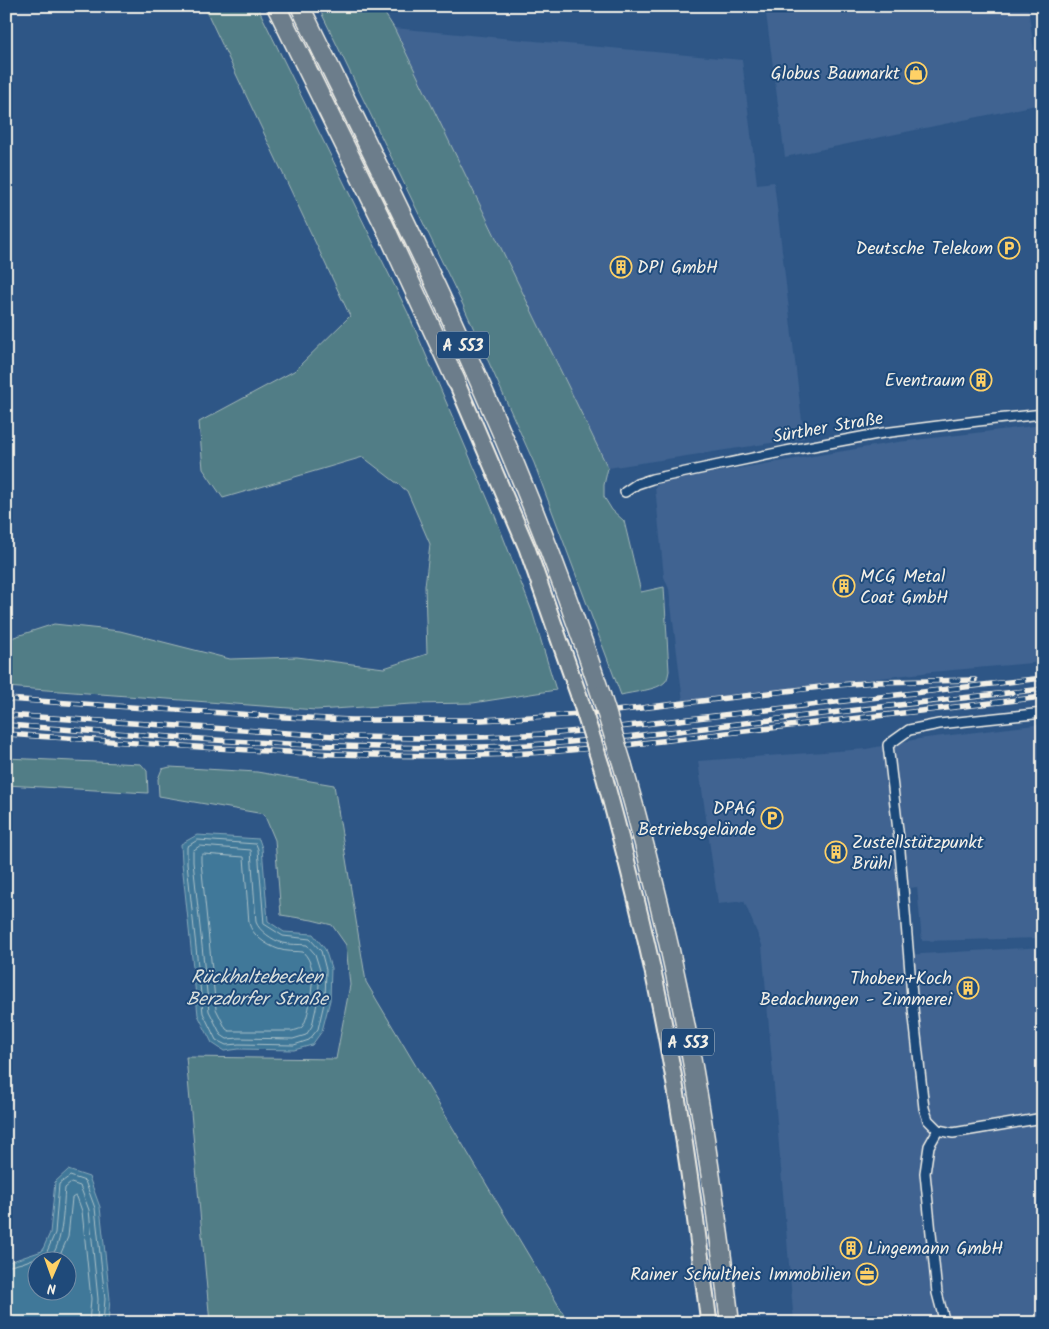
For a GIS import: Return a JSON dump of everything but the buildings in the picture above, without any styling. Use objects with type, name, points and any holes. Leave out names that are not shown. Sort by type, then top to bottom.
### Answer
[{"type":"highway","name":"A 553","points":[[276,6],[384,225],[456,381],[527,548],[579,696],[602,768],[622,843],[640,915],[663,1023],[673,1072],[689,1176],[709,1323]]},
{"type":"highway","name":"A 553","points":[[300,6],[408,228],[485,393],[543,532],[575,617],[601,695],[623,766],[656,889],[682,1008],[709,1167],[730,1323]]},
{"type":"street","name":"Sürther Straße","points":[[625,492],[636,484],[652,479],[882,433],[1043,414]]},
{"type":"street","points":[[1043,713],[939,724],[909,730],[888,745],[899,839],[912,1008],[924,1108],[928,1120],[938,1130],[953,1133],[1043,1118]]},
{"type":"street","points":[[938,1130],[930,1146],[925,1173],[938,1296],[945,1323]]},
{"type":"shaded area","name":"Globus Baumarkt","points":[[765,6],[1028,6],[1041,104],[785,157]]},
{"type":"shaded area","points":[[394,28],[742,60],[757,184],[774,182],[804,438],[608,468]]},
{"type":"shaded area","points":[[1043,425],[1043,662],[931,672],[683,701],[669,589],[664,577],[655,487],[662,481],[898,442]]},
{"type":"shaded area","points":[[1043,724],[1043,938],[922,941],[917,887],[897,890],[904,955],[1043,947],[1043,1323],[794,1323],[762,945],[744,901],[718,904],[698,761],[866,749],[918,739]]},
{"type":"green space","points":[[204,6],[257,6],[408,313],[495,516],[532,611],[556,690],[473,703],[412,704],[316,710],[6,687],[6,638],[8,639],[54,624],[120,631],[230,659],[297,657],[384,668],[427,654],[425,586],[430,544],[407,491],[363,457],[223,498],[203,469],[199,422],[294,371],[350,316]]},
{"type":"green space","points":[[318,6],[380,6],[394,28],[608,468],[604,485],[604,497],[612,510],[624,521],[641,592],[664,587],[669,671],[667,680],[662,685],[621,695],[534,463],[463,305]]},
{"type":"green space","points":[[6,758],[141,764],[147,771],[148,793],[6,785]]},
{"type":"green space","points":[[170,767],[257,772],[334,785],[366,982],[569,1323],[210,1323],[186,1057],[336,1059],[350,985],[346,945],[332,925],[281,915],[275,840],[264,814],[159,796],[158,779],[162,769]]},
{"type":"water","name":"Rückhaltebecken Berzdorfer Straße","points":[[197,835],[259,839],[262,848],[268,921],[284,932],[313,934],[325,949],[331,968],[330,1000],[322,1031],[312,1045],[294,1050],[239,1049],[224,1051],[212,1043],[198,1015],[182,863],[181,844]]},
{"type":"water","points":[[68,1170],[89,1177],[100,1207],[110,1299],[108,1323],[6,1323],[6,1263],[28,1256],[28,1302],[78,1302],[78,1252],[39,1252],[42,1251],[50,1233],[55,1182]]},
{"type":"railway","points":[[6,715],[352,737],[483,737],[602,729],[1043,678]]},
{"type":"railway","points":[[6,699],[284,717],[352,720],[482,720],[598,713],[838,685],[877,682],[975,680]]},
{"type":"railway","points":[[6,725],[303,745],[422,748],[481,747],[609,738],[1043,689]]},
{"type":"railway","points":[[6,734],[303,753],[422,756],[481,755],[609,746],[1043,697]]},
{"type":"place","name":"Globus Baumarkt","points":[[916,73]]},
{"type":"place","name":"Deutsche Telekom","points":[[1009,248]]},
{"type":"place","name":"DPI GmbH","points":[[621,267]]},
{"type":"place","name":"Eventraum","points":[[981,380]]},
{"type":"place","name":"MCG Metal Coat GmbH","points":[[844,586]]},
{"type":"place","name":"DPAG Betriebsgelände","points":[[772,818]]},
{"type":"place","name":"Zustellstützpunkt Brühl","points":[[836,852]]},
{"type":"place","name":"Thoben+Koch Bedachungen - Zimmerei","points":[[968,988]]},
{"type":"place","name":"Lingemann GmbH","points":[[851,1248]]},
{"type":"place","name":"Rainer Schultheis Immobilien","points":[[867,1274]]}]
